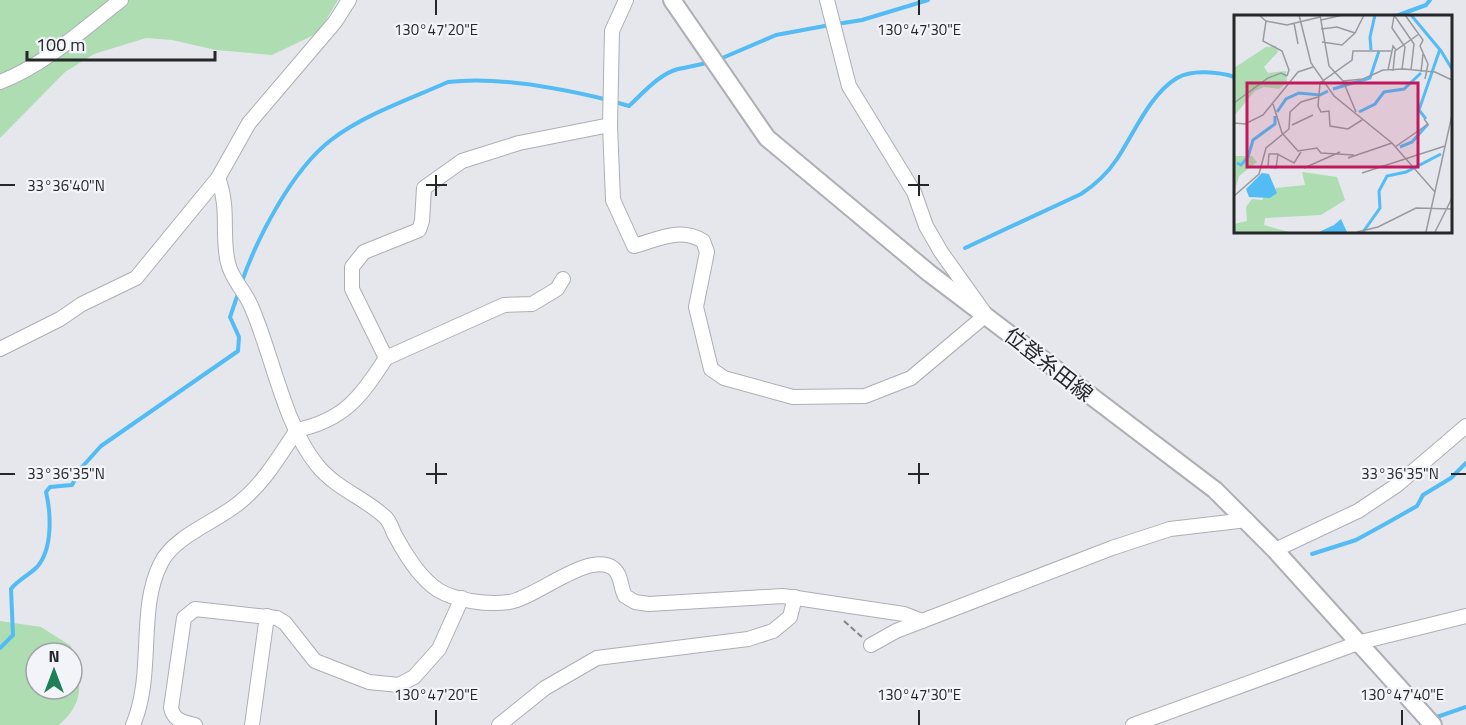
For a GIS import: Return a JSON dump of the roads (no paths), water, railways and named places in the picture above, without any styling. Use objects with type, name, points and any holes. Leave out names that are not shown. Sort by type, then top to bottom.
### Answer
[{"type":"main road","name":"位登糸田線","points":[[672,0],[767,138],[929,273],[1215,490],[1247,520],[1361,642],[1433,725]]},
{"type":"street","points":[[0,82],[25,72],[47,58],[121,0]]},
{"type":"street","points":[[0,349],[60,319],[82,304],[136,278],[218,178],[249,123],[335,22],[349,0]]},
{"type":"street","points":[[626,0],[612,31],[610,125],[613,200],[634,246],[678,234],[691,233],[703,241],[707,252],[696,307],[711,369],[724,378],[794,397],[865,396],[911,378],[986,315],[941,252],[926,226],[914,192],[849,86],[827,0]]},
{"type":"street","points":[[386,358],[352,289],[352,267],[364,252],[418,230],[422,221],[424,188],[462,161],[519,143],[610,125]]},
{"type":"street","points":[[218,178],[226,198],[227,261],[232,276],[251,304],[297,430],[317,465],[357,499],[387,518],[408,555],[437,589],[462,598],[509,602],[548,587],[586,566],[599,564],[613,568],[620,576],[625,596],[635,602],[649,604],[795,597],[904,614],[922,621]]},
{"type":"street","points":[[133,725],[147,671],[150,597],[155,575],[162,560],[188,536],[239,504],[258,486],[297,430],[321,425],[346,409],[363,393],[386,358],[504,305],[531,304],[557,289],[563,279]]},
{"type":"street","points":[[1275,550],[1358,511],[1397,485],[1466,426]]},
{"type":"street","points":[[871,645],[896,631],[1112,548],[1170,529],[1247,520]]},
{"type":"street","points":[[499,725],[545,688],[597,658],[748,639],[773,631],[790,617],[795,597]]},
{"type":"street","points":[[195,725],[179,721],[173,715],[171,708],[184,618],[195,609],[267,616],[285,623],[315,661],[369,682],[399,685],[414,677],[439,649],[462,598]]},
{"type":"street","points":[[252,725],[267,616]]},
{"type":"street","points":[[1133,725],[1361,642],[1466,616]]},
{"type":"waterway","points":[[837,24],[862,20],[928,0]]},
{"type":"waterway","points":[[1399,15],[1426,5],[1430,0]]},
{"type":"waterway","points":[[720,59],[776,35],[830,25]]},
{"type":"waterway","points":[[615,102],[629,106],[652,84],[671,71],[710,62]]},
{"type":"waterway","points":[[965,248],[1081,194],[1091,187],[1113,164],[1150,104],[1167,85],[1177,78],[1190,73],[1206,72],[1234,77]]},
{"type":"waterway","points":[[241,284],[266,226],[290,187],[317,153],[331,140],[358,122],[448,82],[487,81],[528,84],[608,100]]},
{"type":"waterway","points":[[0,648],[13,635],[11,589],[37,567],[46,551],[50,520],[46,492],[50,487],[72,485],[82,467],[101,446],[238,351],[239,337],[230,317],[239,291]]},
{"type":"waterway","points":[[1312,554],[1356,540],[1417,506],[1423,495],[1451,478],[1466,463]]},
{"type":"waterway","points":[[1434,718],[1466,707]]}]
